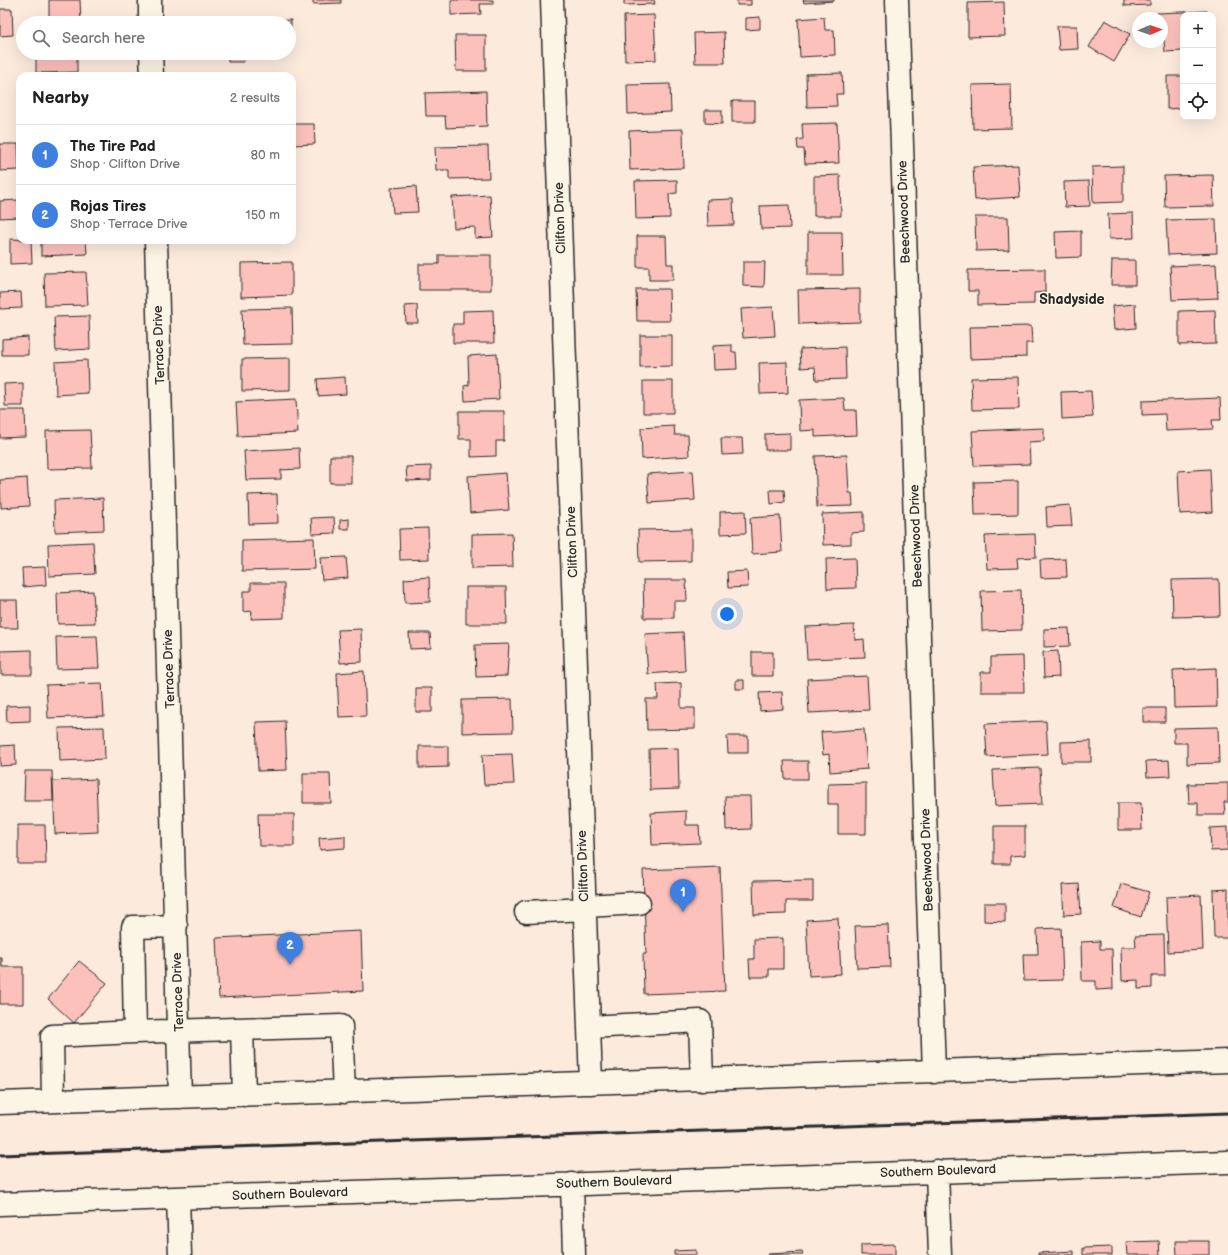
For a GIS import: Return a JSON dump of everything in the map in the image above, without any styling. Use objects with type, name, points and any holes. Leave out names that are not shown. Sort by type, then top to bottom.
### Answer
[{"type":"street","points":[[150,0],[150,16]]},
{"type":"street","name":"Clifton Drive","points":[[552,0],[591,1084]]},
{"type":"street","name":"Beechwood Drive","points":[[897,0],[934,1072]]},
{"type":"street","points":[[151,60],[152,72]]},
{"type":"street","name":"Terrace Drive","points":[[156,244],[180,1097]]},
{"type":"street","points":[[526,912],[639,903]]},
{"type":"street","points":[[135,1032],[133,926],[176,926]]},
{"type":"street","points":[[589,1027],[700,1021],[702,1080]]},
{"type":"street","points":[[53,1101],[52,1036],[135,1032],[341,1026],[344,1092]]},
{"type":"street","points":[[242,1029],[244,1095]]},
{"type":"street","points":[[0,1103],[591,1084],[1228,1061]]},
{"type":"street","name":"Southern Boulevard","points":[[0,1204],[1228,1162]]},
{"type":"street","points":[[937,1171],[940,1255]]},
{"type":"street","points":[[572,1184],[574,1255]]},
{"type":"street","points":[[178,1198],[180,1255]]},
{"type":"building","points":[[49,0],[80,0],[81,16],[49,16]]},
{"type":"building","points":[[313,0],[341,0],[341,3],[313,4]]},
{"type":"building","points":[[451,0],[493,0],[493,4],[480,4],[481,14],[451,15]]},
{"type":"building","points":[[624,0],[654,0],[655,4],[624,5]]},
{"type":"building","points":[[737,0],[751,0],[751,5],[737,5]]},
{"type":"building","points":[[803,0],[834,0],[834,1],[804,3]]},
{"type":"building","points":[[1124,0],[1150,0],[1150,5],[1124,6]]},
{"type":"building","points":[[1004,2],[1005,36],[968,37],[968,3]]},
{"type":"building","points":[[0,9],[12,9],[13,35],[0,36]]},
{"type":"building","points":[[1207,11],[1207,12],[1182,12]]},
{"type":"building","points":[[1180,12],[1180,51],[1165,52],[1165,48],[1168,48],[1168,13]]},
{"type":"building","points":[[654,15],[656,60],[625,61],[624,16]]},
{"type":"building","points":[[760,17],[760,29],[746,30],[746,18]]},
{"type":"building","points":[[824,17],[825,30],[834,30],[835,55],[800,57],[798,19]]},
{"type":"building","points":[[1105,20],[1130,34],[1114,62],[1089,47]]},
{"type":"building","points":[[1057,26],[1077,26],[1078,49],[1059,50]]},
{"type":"building","points":[[724,32],[725,63],[695,63],[694,33]]},
{"type":"building","points":[[455,35],[486,35],[486,71],[456,71]]},
{"type":"building","points":[[36,60],[77,60],[77,72],[36,72]]},
{"type":"building","points":[[228,60],[244,60],[244,62],[228,62]]},
{"type":"building","points":[[842,73],[843,94],[836,94],[837,106],[807,107],[806,74]]},
{"type":"building","points":[[1167,76],[1180,76],[1180,108],[1167,109]]},
{"type":"building","points":[[670,84],[671,112],[628,114],[627,85]]},
{"type":"building","points":[[1011,84],[1012,128],[973,129],[972,85]]},
{"type":"building","points":[[486,91],[487,126],[446,128],[445,116],[426,116],[425,93]]},
{"type":"building","points":[[732,101],[755,101],[755,122],[732,122]]},
{"type":"building","points":[[705,110],[722,110],[722,124],[705,123]]},
{"type":"building","points":[[837,123],[839,163],[805,164],[804,149],[798,149],[797,140],[803,139],[802,124]]},
{"type":"building","points":[[296,124],[314,124],[315,144],[296,145]]},
{"type":"building","points":[[683,129],[684,168],[630,170],[629,131]]},
{"type":"building","points":[[0,144],[16,144],[16,170],[0,171]]},
{"type":"building","points":[[488,146],[489,178],[449,179],[449,170],[436,170],[435,147]]},
{"type":"building","points":[[1018,165],[1020,197],[975,200],[973,167]]},
{"type":"building","points":[[1123,166],[1123,202],[1093,203],[1092,167]]},
{"type":"building","points":[[840,175],[841,216],[814,216],[814,176]]},
{"type":"building","points":[[1213,175],[1214,206],[1165,207],[1164,176]]},
{"type":"building","points":[[677,180],[677,193],[669,194],[670,218],[636,219],[635,181]]},
{"type":"building","points":[[1089,181],[1090,206],[1065,207],[1064,182]]},
{"type":"building","points":[[416,186],[418,212],[393,213],[391,188]]},
{"type":"building","points":[[490,195],[493,237],[475,238],[475,227],[454,228],[452,197]]},
{"type":"building","points":[[733,199],[734,225],[708,226],[707,200]]},
{"type":"building","points":[[16,200],[16,217],[0,218],[0,201]]},
{"type":"building","points":[[789,205],[790,228],[761,229],[760,206]]},
{"type":"building","points":[[1133,213],[1134,238],[1109,239],[1108,214]]},
{"type":"building","points":[[975,217],[1008,217],[1009,250],[976,251]]},
{"type":"building","points":[[1216,219],[1217,253],[1168,255],[1166,220]]},
{"type":"building","points":[[1081,231],[1081,257],[1056,258],[1055,232]]},
{"type":"building","points":[[808,232],[842,232],[843,275],[808,275]]},
{"type":"building","points":[[637,236],[666,236],[667,264],[673,264],[673,280],[649,280],[649,267],[637,267]]},
{"type":"building","points":[[10,239],[16,239],[16,244],[31,244],[32,263],[10,264]]},
{"type":"building","points":[[41,244],[86,244],[87,254],[41,256]]},
{"type":"building","points":[[439,255],[491,255],[491,290],[419,290],[419,264],[439,264]]},
{"type":"building","points":[[1112,260],[1135,260],[1135,285],[1111,285]]},
{"type":"building","points":[[292,262],[292,295],[241,297],[241,263]]},
{"type":"building","points":[[743,262],[765,262],[764,287],[743,286]]},
{"type":"building","points":[[1216,264],[1218,298],[1172,300],[1170,266]]},
{"type":"building","points":[[1045,269],[1045,292],[1034,293],[1034,304],[978,305],[978,291],[968,291],[968,270]]},
{"type":"building","points":[[86,272],[88,305],[45,306],[44,273]]},
{"type":"building","points":[[636,289],[669,289],[670,321],[637,321]]},
{"type":"building","points":[[860,289],[860,322],[799,324],[798,290]]},
{"type":"building","points":[[21,292],[22,308],[0,309],[0,293]]},
{"type":"building","points":[[1135,304],[1136,328],[1114,330],[1112,306]]},
{"type":"building","points":[[417,305],[418,323],[406,323],[405,306]]},
{"type":"building","points":[[773,307],[775,336],[743,338],[741,309]]},
{"type":"building","points":[[292,308],[293,344],[243,345],[242,309]]},
{"type":"building","points":[[493,310],[494,343],[453,343],[453,324],[463,324],[463,311]]},
{"type":"building","points":[[1215,310],[1216,344],[1179,345],[1179,311]]},
{"type":"building","points":[[89,316],[90,349],[56,351],[54,317]]},
{"type":"building","points":[[1031,326],[1032,343],[1026,343],[1026,357],[970,359],[969,327]]},
{"type":"building","points":[[640,335],[672,335],[672,366],[640,367]]},
{"type":"building","points":[[28,337],[28,355],[2,355],[2,339]]},
{"type":"building","points":[[732,345],[732,352],[736,352],[737,369],[714,370],[713,346]]},
{"type":"building","points":[[845,347],[846,379],[816,380],[815,367],[801,368],[800,349]]},
{"type":"building","points":[[497,354],[499,399],[465,401],[464,386],[469,385],[468,356]]},
{"type":"building","points":[[290,358],[290,390],[242,391],[242,359]]},
{"type":"building","points":[[87,360],[88,393],[56,395],[55,362]]},
{"type":"building","points":[[787,362],[788,393],[760,394],[759,363]]},
{"type":"building","points":[[345,377],[346,394],[318,396],[317,379]]},
{"type":"building","points":[[1018,377],[1019,409],[972,410],[971,378]]},
{"type":"building","points":[[643,381],[673,381],[673,413],[643,413]]},
{"type":"building","points":[[23,383],[23,406],[5,406],[4,384]]},
{"type":"building","points":[[1091,391],[1093,417],[1062,419],[1061,392]]},
{"type":"building","points":[[844,398],[845,410],[856,410],[857,435],[815,437],[815,430],[800,431],[799,400]]},
{"type":"building","points":[[1220,398],[1221,420],[1212,420],[1213,429],[1166,431],[1165,414],[1142,415],[1142,401]]},
{"type":"building","points":[[296,399],[298,433],[238,436],[236,402]]},
{"type":"building","points":[[0,410],[25,410],[26,437],[0,438]]},
{"type":"building","points":[[459,411],[504,411],[504,441],[496,441],[496,456],[471,457],[471,439],[459,439]]},
{"type":"building","points":[[674,426],[675,435],[688,435],[689,456],[642,459],[641,428]]},
{"type":"building","points":[[1044,428],[1044,441],[1029,442],[1030,464],[974,466],[972,431]]},
{"type":"building","points":[[90,430],[92,468],[47,469],[46,431]]},
{"type":"building","points":[[790,433],[790,450],[765,450],[765,434]]},
{"type":"building","points":[[721,438],[742,438],[743,454],[722,455]]},
{"type":"building","points":[[299,448],[300,469],[281,470],[281,479],[246,480],[244,451]]},
{"type":"building","points":[[847,455],[849,493],[852,493],[853,506],[817,507],[815,456]]},
{"type":"building","points":[[330,456],[351,456],[351,483],[330,483]]},
{"type":"building","points":[[431,466],[431,480],[407,481],[406,467]]},
{"type":"building","points":[[1210,469],[1212,512],[1180,514],[1178,471]]},
{"type":"building","points":[[693,471],[695,500],[649,503],[647,474]]},
{"type":"building","points":[[506,473],[509,510],[470,513],[468,476]]},
{"type":"building","points":[[27,478],[29,506],[1,508],[0,480]]},
{"type":"building","points":[[1018,481],[1018,514],[975,515],[974,482]]},
{"type":"building","points":[[770,490],[784,490],[785,502],[771,504]]},
{"type":"building","points":[[277,494],[278,523],[249,524],[248,495]]},
{"type":"building","points":[[103,498],[104,530],[55,532],[54,500]]},
{"type":"building","points":[[1070,505],[1072,526],[1047,527],[1046,507]]},
{"type":"building","points":[[745,511],[746,533],[720,534],[720,512]]},
{"type":"building","points":[[864,512],[864,532],[851,533],[851,544],[823,545],[822,514]]},
{"type":"building","points":[[780,516],[782,552],[752,554],[750,518]]},
{"type":"building","points":[[334,517],[335,533],[312,534],[311,518]]},
{"type":"building","points":[[349,519],[349,529],[340,529],[340,520]]},
{"type":"building","points":[[428,528],[429,559],[400,560],[399,529]]},
{"type":"building","points":[[691,529],[691,561],[639,562],[638,530]]},
{"type":"building","points":[[512,533],[513,567],[472,568],[472,534]]},
{"type":"building","points":[[1035,534],[1036,557],[1017,558],[1018,568],[987,569],[985,536]]},
{"type":"building","points":[[314,538],[315,569],[242,571],[242,540]]},
{"type":"building","points":[[93,542],[95,574],[49,576],[48,544]]},
{"type":"building","points":[[346,557],[348,578],[322,580],[320,558]]},
{"type":"building","points":[[855,558],[856,588],[827,589],[826,559]]},
{"type":"building","points":[[1066,559],[1067,577],[1041,578],[1040,560]]},
{"type":"building","points":[[45,567],[46,585],[23,587],[22,568]]},
{"type":"building","points":[[747,571],[748,587],[728,588],[727,572]]},
{"type":"building","points":[[429,577],[430,602],[405,603],[404,579]]},
{"type":"building","points":[[1219,579],[1220,616],[1173,617],[1172,580]]},
{"type":"building","points":[[643,580],[686,580],[687,601],[674,601],[674,618],[644,618]]},
{"type":"building","points":[[251,583],[284,583],[284,618],[251,619],[252,611],[243,612],[243,591],[251,591]]},
{"type":"building","points":[[466,587],[506,587],[507,624],[466,624]]},
{"type":"building","points":[[1021,590],[1022,630],[982,631],[981,591]]},
{"type":"building","points":[[93,591],[95,623],[58,624],[57,593]]},
{"type":"building","points":[[0,600],[17,600],[18,628],[0,628]]},
{"type":"building","points":[[854,625],[855,640],[864,639],[865,657],[807,659],[805,627]]},
{"type":"building","points":[[1069,628],[1070,646],[1044,647],[1044,629]]},
{"type":"building","points":[[361,629],[362,662],[340,663],[338,630]]},
{"type":"building","points":[[683,632],[685,671],[648,674],[645,634]]},
{"type":"building","points":[[409,633],[430,633],[431,648],[410,649]]},
{"type":"building","points":[[97,636],[99,668],[57,669],[56,637]]},
{"type":"building","points":[[509,644],[507,676],[476,677],[475,645]]},
{"type":"building","points":[[32,650],[32,675],[1,675],[1,651]]},
{"type":"building","points":[[1058,651],[1059,677],[1044,678],[1043,652]]},
{"type":"building","points":[[752,652],[773,652],[773,676],[752,676]]},
{"type":"building","points":[[1023,656],[1024,692],[981,692],[981,672],[991,672],[991,657]]},
{"type":"building","points":[[1216,668],[1217,707],[1174,708],[1173,670]]},
{"type":"building","points":[[364,671],[366,716],[339,717],[337,673]]},
{"type":"building","points":[[867,676],[869,710],[809,713],[807,679]]},
{"type":"building","points":[[736,680],[744,680],[744,689],[736,689]]},
{"type":"building","points":[[102,683],[104,716],[48,718],[46,685]]},
{"type":"building","points":[[681,683],[681,708],[695,708],[695,729],[647,730],[646,699],[658,699],[657,684]]},
{"type":"building","points":[[416,688],[432,688],[432,712],[416,712]]},
{"type":"building","points":[[782,692],[783,709],[760,711],[759,693]]},
{"type":"building","points":[[512,699],[513,732],[462,733],[462,700]]},
{"type":"building","points":[[30,705],[30,721],[7,722],[6,706]]},
{"type":"building","points":[[1143,708],[1165,708],[1165,722],[1143,722]]},
{"type":"building","points":[[285,721],[287,770],[258,771],[256,722]]},
{"type":"building","points":[[1046,721],[1048,754],[987,757],[985,724]]},
{"type":"building","points":[[104,727],[105,759],[60,761],[59,728]]},
{"type":"building","points":[[1218,727],[1219,763],[1187,764],[1187,743],[1174,743],[1174,728]]},
{"type":"building","points":[[864,729],[867,769],[830,772],[829,754],[823,755],[821,732]]},
{"type":"building","points":[[727,736],[748,736],[748,753],[728,753]]},
{"type":"building","points":[[1091,741],[1091,762],[1061,762],[1061,742]]},
{"type":"building","points":[[15,745],[16,765],[0,766],[0,746]]},
{"type":"building","points":[[419,746],[448,746],[448,767],[419,768]]},
{"type":"building","points":[[678,748],[679,789],[650,790],[649,749]]},
{"type":"building","points":[[512,754],[514,784],[484,785],[482,755]]},
{"type":"building","points":[[1169,760],[1170,776],[1147,777],[1146,761]]},
{"type":"building","points":[[784,761],[808,761],[808,779],[785,779]]},
{"type":"building","points":[[1040,768],[1042,804],[995,806],[993,770]]},
{"type":"building","points":[[25,771],[52,771],[53,801],[24,801]]},
{"type":"building","points":[[303,773],[330,773],[331,803],[303,803]]},
{"type":"building","points":[[96,779],[98,832],[55,834],[53,781]]},
{"type":"building","points":[[866,783],[866,834],[838,834],[838,804],[828,804],[828,784]]},
{"type":"building","points":[[1228,783],[1228,802],[1224,802],[1225,815],[1198,815],[1198,803],[1189,803],[1188,784]]},
{"type":"building","points":[[725,796],[750,796],[751,829],[726,830]]},
{"type":"building","points":[[1118,803],[1141,803],[1142,830],[1118,830]]},
{"type":"building","points":[[686,811],[686,825],[699,825],[700,843],[652,845],[651,813]]},
{"type":"building","points":[[258,814],[294,814],[294,846],[259,846]]},
{"type":"building","points":[[18,825],[45,825],[46,864],[18,864]]},
{"type":"building","points":[[994,826],[1025,826],[1025,855],[1010,856],[1010,864],[994,864]]},
{"type":"building","points":[[1228,827],[1228,850],[1211,851],[1210,828]]},
{"type":"building","points":[[345,836],[345,848],[320,850],[319,838]]},
{"type":"building","points":[[720,867],[725,991],[644,994],[643,954],[646,954],[643,870]]},
{"type":"building","points":[[813,880],[813,901],[786,901],[786,914],[754,915],[753,881]]},
{"type":"building","points":[[1079,884],[1081,914],[1064,915],[1062,885]]},
{"type":"building","points":[[1121,884],[1149,892],[1141,917],[1114,908]]},
{"type":"building","points":[[1228,889],[1228,938],[1214,938],[1213,890]]},
{"type":"building","points":[[1201,895],[1203,950],[1168,952],[1166,897]]},
{"type":"building","points":[[984,903],[1005,903],[1005,922],[984,921]]},
{"type":"building","points":[[838,918],[841,974],[809,976],[806,920]]},
{"type":"building","points":[[888,925],[890,967],[857,968],[855,926]]},
{"type":"building","points":[[1061,928],[1063,980],[1024,981],[1023,954],[1038,954],[1037,929]]},
{"type":"building","points":[[361,931],[363,991],[219,998],[216,938]]},
{"type":"building","points":[[1164,935],[1165,976],[1152,976],[1152,988],[1138,989],[1138,980],[1122,981],[1121,947],[1136,947],[1135,936]]},
{"type":"building","points":[[783,938],[783,969],[769,969],[769,977],[750,977],[749,959],[754,959],[754,939]]},
{"type":"building","points":[[1100,941],[1100,949],[1112,949],[1113,989],[1096,990],[1096,981],[1082,981],[1081,942]]},
{"type":"building","points":[[0,958],[2,958],[2,967],[23,967],[23,1004],[0,1004]]},
{"type":"building","points":[[79,961],[107,983],[74,1023],[48,999]]},
{"type":"building","points":[[1159,1241],[1160,1255],[1127,1255],[1126,1242]]},
{"type":"building","points":[[1176,1241],[1209,1241],[1209,1255],[1177,1255]]},
{"type":"building","points":[[895,1244],[895,1255],[861,1255],[861,1245]]},
{"type":"building","points":[[1112,1247],[1112,1255],[1083,1255],[1083,1248]]},
{"type":"building","points":[[696,1250],[696,1255],[674,1255],[674,1251]]},
{"type":"building","points":[[1074,1251],[1074,1255],[1038,1255],[1038,1253]]},
{"type":"building","points":[[802,1252],[803,1255],[768,1255],[768,1254]]},
{"type":"railway","points":[[0,1155],[1228,1113]]},
{"type":"place","name":"The Tire Pad","points":[[683,912]]},
{"type":"place","name":"Rojas Tires","points":[[290,965]]},
{"type":"district","name":"Shadyside","points":[[1072,299]]}]
